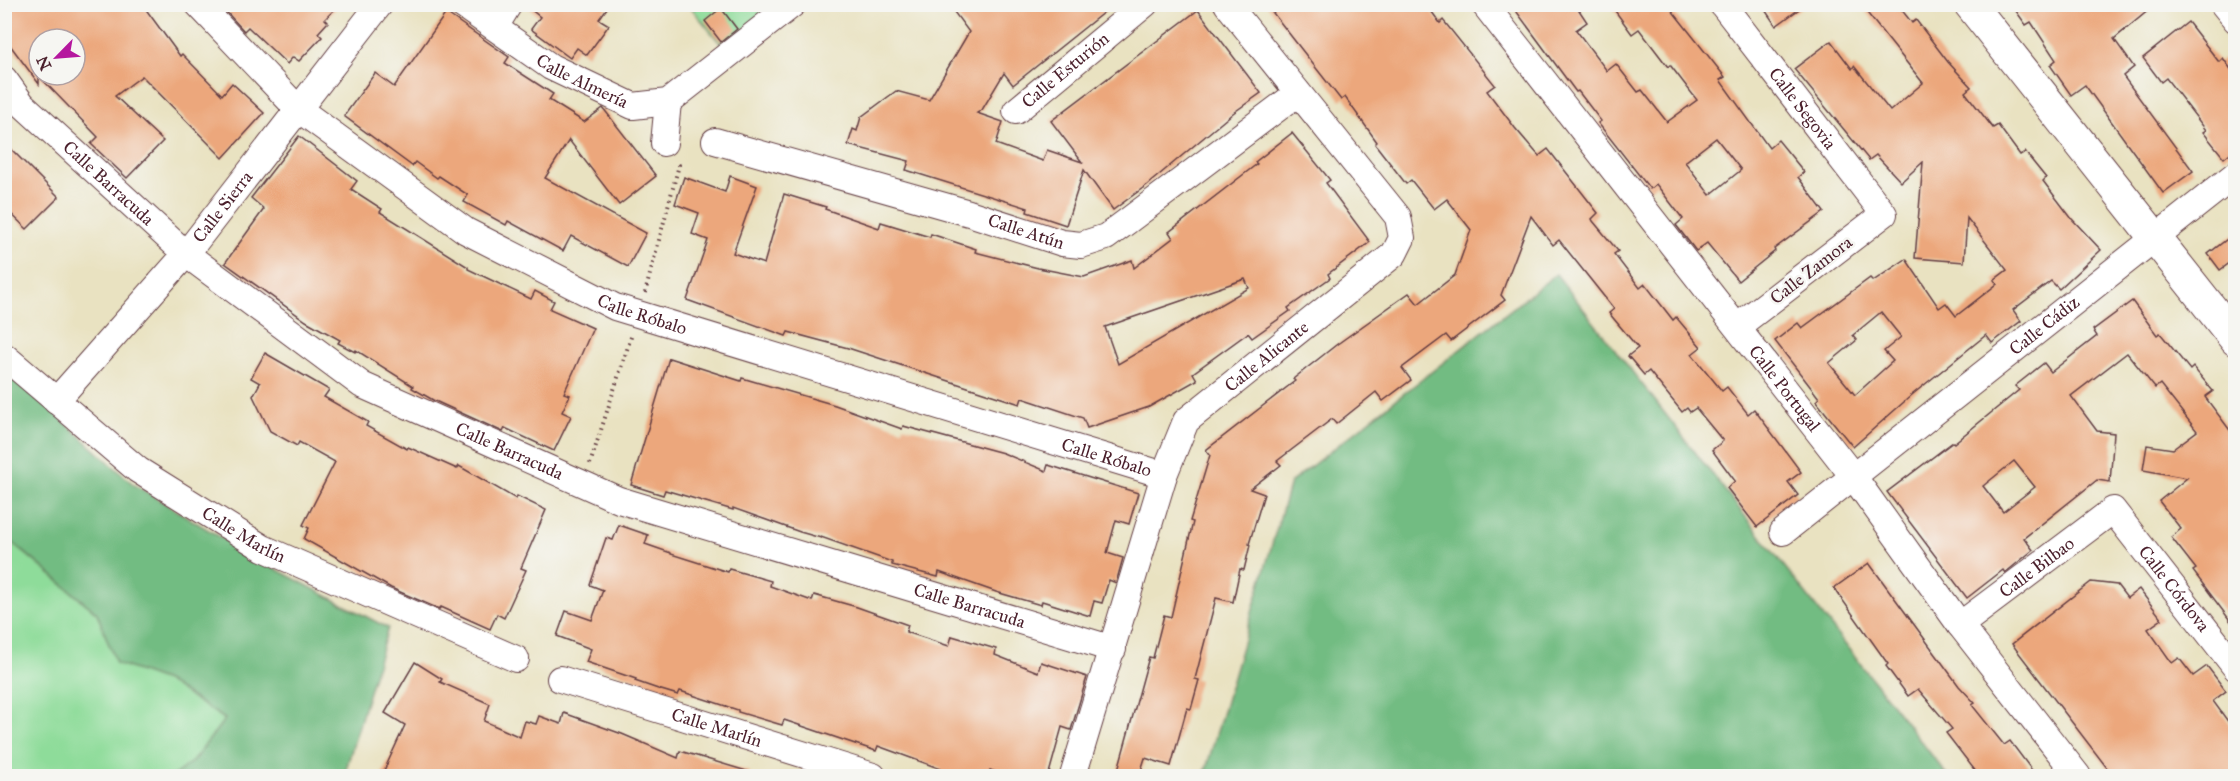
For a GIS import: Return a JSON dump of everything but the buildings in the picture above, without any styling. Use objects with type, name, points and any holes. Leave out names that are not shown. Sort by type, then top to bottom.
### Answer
[{"type":"street","name":"Calle Róbalo","points":[[198,4],[297,108],[466,231],[615,307],[1164,475]]},
{"type":"street","name":"Calle Sierra","points":[[56,401],[186,254],[297,108],[380,4]]},
{"type":"street","name":"Calle Almería","points":[[460,4],[551,67],[633,106],[668,102]]},
{"type":"street","points":[[495,27],[509,4]]},
{"type":"street","points":[[664,143],[668,102],[793,4]]},
{"type":"street","name":"Calle Esturión","points":[[1016,111],[1145,4]]},
{"type":"street","name":"Calle Alicante","points":[[1073,777],[1164,475],[1186,421],[1394,254],[1402,238],[1398,217],[1227,4]]},
{"type":"street","name":"Calle Portugal","points":[[1484,4],[1738,326],[1853,476],[1960,625],[2078,777]]},
{"type":"street","name":"Calle Segovia","points":[[1722,4],[1884,213]]},
{"type":"street","points":[[1970,4],[2235,340]]},
{"type":"street","name":"Calle Barracuda","points":[[4,79],[22,104],[186,254],[362,385],[619,500],[1113,649]]},
{"type":"street","name":"Calle Atún","points":[[715,141],[969,213],[1062,243],[1081,245],[1106,237],[1298,93]]},
{"type":"street","name":"Calle Cádiz","points":[[1783,532],[2235,174]]},
{"type":"street","name":"Calle Zamora","points":[[1738,326],[1884,213]]},
{"type":"street","name":"Calle Marlín","points":[[4,356],[138,470],[262,548],[516,659]]},
{"type":"street","name":"Calle Bilbao","points":[[1960,625],[2113,510]]},
{"type":"street","name":"Calle Córdova","points":[[2113,510],[2235,668]]},
{"type":"street","name":"Calle Marlín","points":[[560,679],[873,777]]},
{"type":"green space","points":[[689,5],[778,5],[724,48]]},
{"type":"green space","points":[[1556,274],[1948,776],[1204,776],[1290,483]]},
{"type":"green space","points":[[4,367],[133,484],[253,557],[388,628],[344,776],[173,776],[193,761],[225,719],[166,681],[116,663],[97,613],[5,536]]},
{"type":"green space","points":[[4,536],[97,613],[116,663],[166,681],[225,719],[193,761],[173,776],[5,776]]}]
